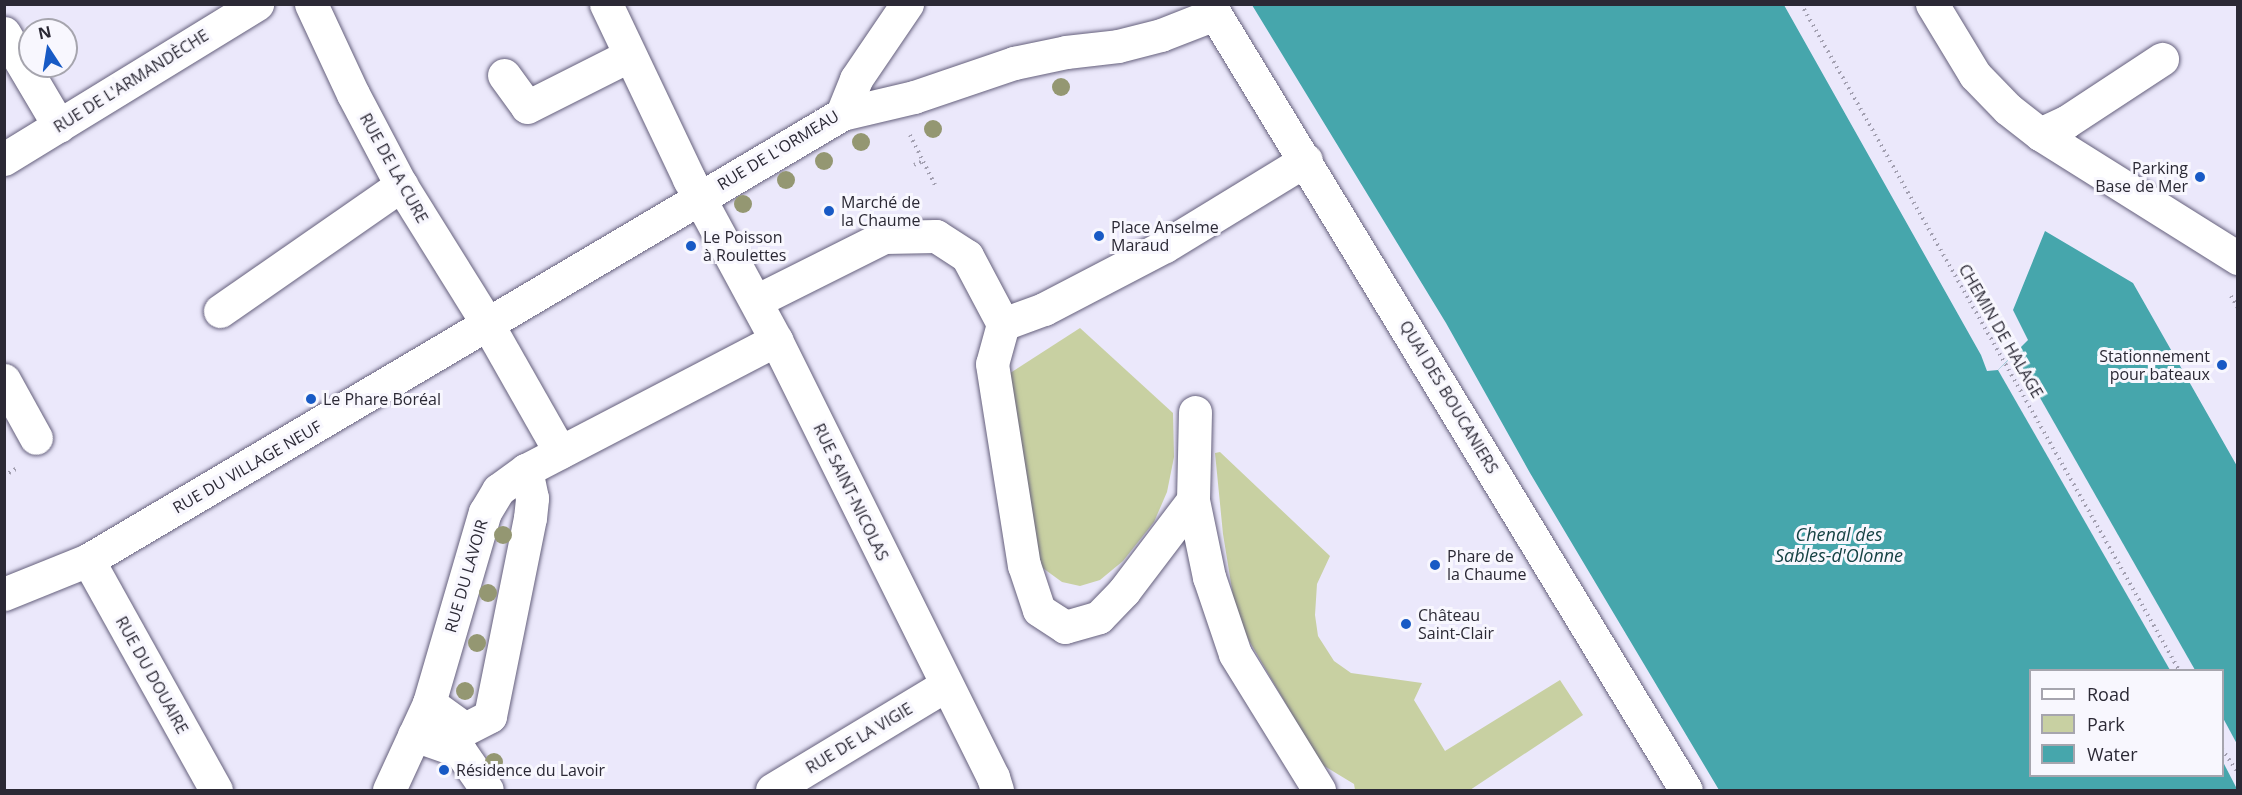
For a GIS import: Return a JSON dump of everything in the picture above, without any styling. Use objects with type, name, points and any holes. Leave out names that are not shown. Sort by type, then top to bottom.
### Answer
[{"type":"street","name":"RUE DE L'ARMANDÈCHE","points":[[4,159],[257,4]]},
{"type":"street","name":"RUE DE LA CURE","points":[[311,4],[353,94],[401,185],[488,325],[560,452]]},
{"type":"street","name":"RUE SAINT-NICOLAS","points":[[606,4],[698,197],[776,340],[993,777],[997,790]]},
{"type":"street","name":"RUE DE L'ORMEAU","points":[[698,197],[842,114],[856,79],[907,4]]},
{"type":"street","points":[[1932,4],[1975,75],[2008,109],[2040,134],[2238,258]]},
{"type":"street","points":[[842,114],[914,97],[1014,63],[1066,52],[1118,46],[1161,35],[1212,9]]},
{"type":"street","name":"QUAI DES BOUCANIERS","points":[[1212,9],[1306,160],[1686,790]]},
{"type":"street","points":[[4,33],[59,126]]},
{"type":"street","points":[[504,75],[527,107],[630,56]]},
{"type":"street","points":[[2040,134],[2066,122],[2162,59]]},
{"type":"street","points":[[1003,324],[1044,309],[1166,246],[1306,160]]},
{"type":"street","points":[[220,311],[401,185]]},
{"type":"street","name":"RUE DU VILLAGE NEUF","points":[[4,594],[88,560],[488,325],[698,197]]},
{"type":"street","points":[[756,301],[884,237],[936,236],[967,256],[1003,324],[992,364],[1024,565],[1039,610],[1065,627],[1099,617],[1124,591],[1193,500]]},
{"type":"street","name":"RUE DU LAVOIR","points":[[389,790],[429,703],[485,512],[498,490],[526,470],[776,340]]},
{"type":"street","points":[[4,380],[36,438]]},
{"type":"street","points":[[1195,412],[1193,500],[1209,577],[1235,654],[1319,790]]},
{"type":"street","points":[[429,703],[465,729],[490,716],[530,518],[532,498],[526,470]]},
{"type":"street","name":"RUE DU DOUAIRE","points":[[88,560],[216,790]]},
{"type":"street","name":"RUE DE LA VIGIE","points":[[772,790],[946,685]]},
{"type":"street","points":[[414,735],[460,752],[487,790]]},
{"type":"path","name":"CHEMIN DE HALAGE","points":[[1802,4],[2178,669]]},
{"type":"path","points":[[910,135],[935,185]]},
{"type":"path","points":[[914,165],[923,161]]},
{"type":"path","points":[[2231,296],[2238,308]]},
{"type":"path","points":[[2224,751],[2238,773]]},
{"type":"green space","points":[[1080,328],[1173,413],[1174,457],[1167,492],[1154,522],[1123,561],[1100,580],[1080,586],[1062,582],[1040,566],[1007,375]]},
{"type":"green space","points":[[1220,452],[1330,556],[1317,584],[1315,615],[1318,636],[1334,661],[1351,673],[1422,683],[1414,700],[1445,751],[1560,680],[1583,715],[1470,790],[1355,790],[1354,784],[1321,764],[1237,620],[1223,534],[1215,453]]},
{"type":"water","name":"Chenal des Sables-d'Olonne","points":[[1252,5],[1784,5],[1981,355],[1987,371],[1998,370],[2028,340],[2013,310],[2045,231],[2133,283],[2237,466],[2237,790],[1719,790],[1530,473],[1446,323]]},
{"type":"pier","points":[[2015,354],[2194,669],[2169,669],[1998,370]]},
{"type":"pier","points":[[2224,720],[2237,744],[2237,789],[2224,764]]},
{"type":"place","name":"Parking Base de Mer","points":[[2200,177]]},
{"type":"place","name":"Marché de la Chaume","points":[[829,211]]},
{"type":"place","name":"Place Anselme Maraud","points":[[1099,236]]},
{"type":"place","name":"Le Poisson à Roulettes","points":[[691,246]]},
{"type":"place","name":"Stationnement pour bateaux","points":[[2222,365]]},
{"type":"place","name":"Le Phare Boréal","points":[[311,399]]},
{"type":"place","name":"Phare de la Chaume","points":[[1435,565]]},
{"type":"place","name":"Château Saint-Clair","points":[[1406,624]]},
{"type":"place","name":"Résidence du Lavoir","points":[[444,770]]}]
